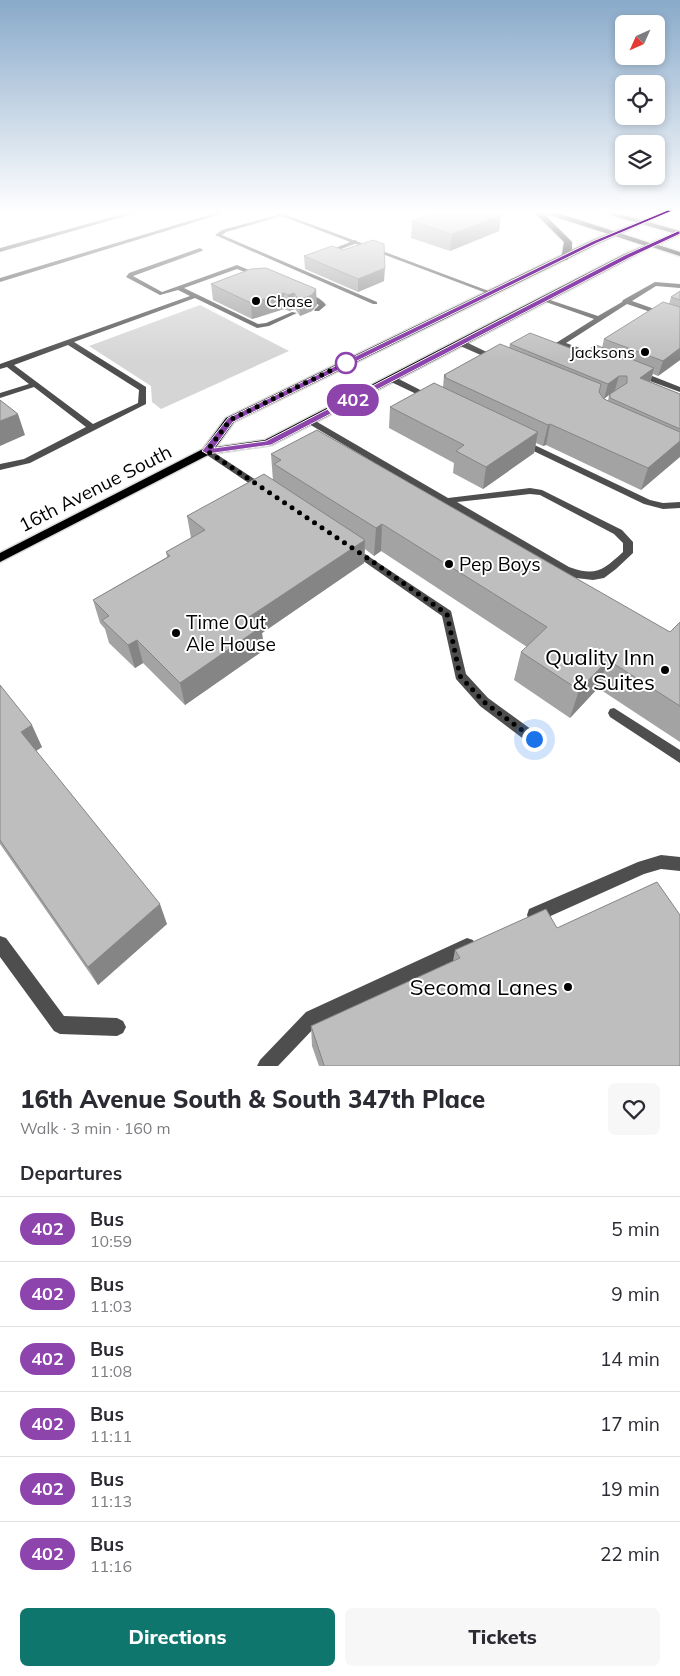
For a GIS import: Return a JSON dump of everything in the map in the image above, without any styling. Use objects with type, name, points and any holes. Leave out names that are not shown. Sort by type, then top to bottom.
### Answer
[{"type":"main road","name":"16th Avenue South","points":[[207,451],[230,420],[558,261]]},
{"type":"main road","name":"16th Avenue South","points":[[0,558],[207,451],[268,443],[312,422],[621,261]]},
{"type":"street","points":[[0,280],[64,261]]},
{"type":"street","points":[[169,261],[131,274],[129,277],[162,294],[237,267],[266,278]]},
{"type":"street","points":[[274,261],[375,303]]},
{"type":"street","points":[[406,261],[491,293]]},
{"type":"street","points":[[606,361],[560,343],[600,319],[625,301],[656,284],[680,286]]},
{"type":"street","points":[[179,288],[249,323],[264,330],[273,329],[294,313],[257,323],[249,323]]},
{"type":"street","points":[[298,293],[309,304]]},
{"type":"street","points":[[4,366],[195,296]]},
{"type":"street","points":[[545,300],[600,319]]},
{"type":"street","points":[[625,301],[680,320]]},
{"type":"street","points":[[0,467],[27,461],[92,427],[142,404],[143,389],[70,342]]},
{"type":"street","points":[[461,343],[506,362]]},
{"type":"street","points":[[4,366],[36,384],[92,427]]},
{"type":"street","points":[[634,372],[680,390]]},
{"type":"street","points":[[392,379],[436,400]]},
{"type":"street","points":[[0,396],[36,384]]},
{"type":"street","points":[[312,422],[444,501],[577,575],[591,578],[604,575],[628,553],[628,542],[618,532],[542,493],[530,491],[444,501]]},
{"type":"street","points":[[515,438],[647,502],[663,506],[680,505]]},
{"type":"street","points":[[207,451],[270,494]]},
{"type":"street","points":[[342,541],[447,614],[460,676],[484,702],[534,739]]},
{"type":"street","points":[[614,713],[680,757]]},
{"type":"street","points":[[516,924],[643,867],[661,862],[680,864]]},
{"type":"street","points":[[266,1066],[312,1018],[480,940]]},
{"type":"street","points":[[0,944],[60,1025],[117,1027]]},
{"type":"shaded area","points":[[200,305],[289,351],[161,409],[152,402],[151,386],[89,346]]},
{"type":"building","points":[[315,261],[385,261],[385,268],[358,279]]},
{"type":"building","points":[[266,268],[316,289],[312,295],[299,300],[294,293],[288,295],[284,293],[251,303],[211,284],[251,269]]},
{"type":"building","points":[[680,291],[680,300],[671,297]]},
{"type":"building","points":[[663,302],[680,307],[680,348],[663,361],[604,339]]},
{"type":"building","points":[[530,333],[583,353],[596,345],[654,368],[640,378],[680,394],[680,429],[610,398],[610,394],[627,383],[627,376],[619,376],[608,384],[510,344]]},
{"type":"building","points":[[500,344],[601,384],[599,392],[604,399],[680,432],[680,441],[648,468],[444,377],[446,376],[444,375]]},
{"type":"building","points":[[434,383],[538,432],[486,467],[456,451],[464,445],[390,407]]},
{"type":"building","points":[[0,400],[18,414],[0,421]]},
{"type":"building","points":[[317,430],[670,632],[680,622],[680,706],[608,660],[579,690],[521,652],[547,627],[382,524],[376,528],[274,464],[281,460],[271,454]]},
{"type":"building","points":[[264,474],[365,540],[249,617],[261,627],[180,683],[137,640],[128,645],[102,620],[109,616],[93,600],[170,556],[166,552],[205,530],[187,516]]},
{"type":"building","points":[[0,685],[32,725],[21,732],[160,904],[88,967],[0,840]]},
{"type":"building","name":"Secoma Lanes","points":[[657,882],[680,915],[680,1066],[323,1066],[311,1026],[460,958],[455,950],[546,909],[557,928]]},
{"type":"bus line","name":"402","points":[[557,261],[230,420],[207,451],[268,443],[312,422],[618,261]]},
{"type":"place","name":"Chase","points":[[256,301]]},
{"type":"place","name":"Jacksons","points":[[645,352]]},
{"type":"place","name":"Pep Boys","points":[[449,564]]},
{"type":"place","name":"Time Out Ale House","points":[[176,633]]},
{"type":"place","name":"Quality Inn & Suites","points":[[665,670]]},
{"type":"place","name":"Secoma Lanes","points":[[568,987]]},
{"type":"route","points":[[346,363],[350,361],[230,420],[207,451],[366,557],[447,614],[454,640],[460,676],[484,702],[534,739]]}]
